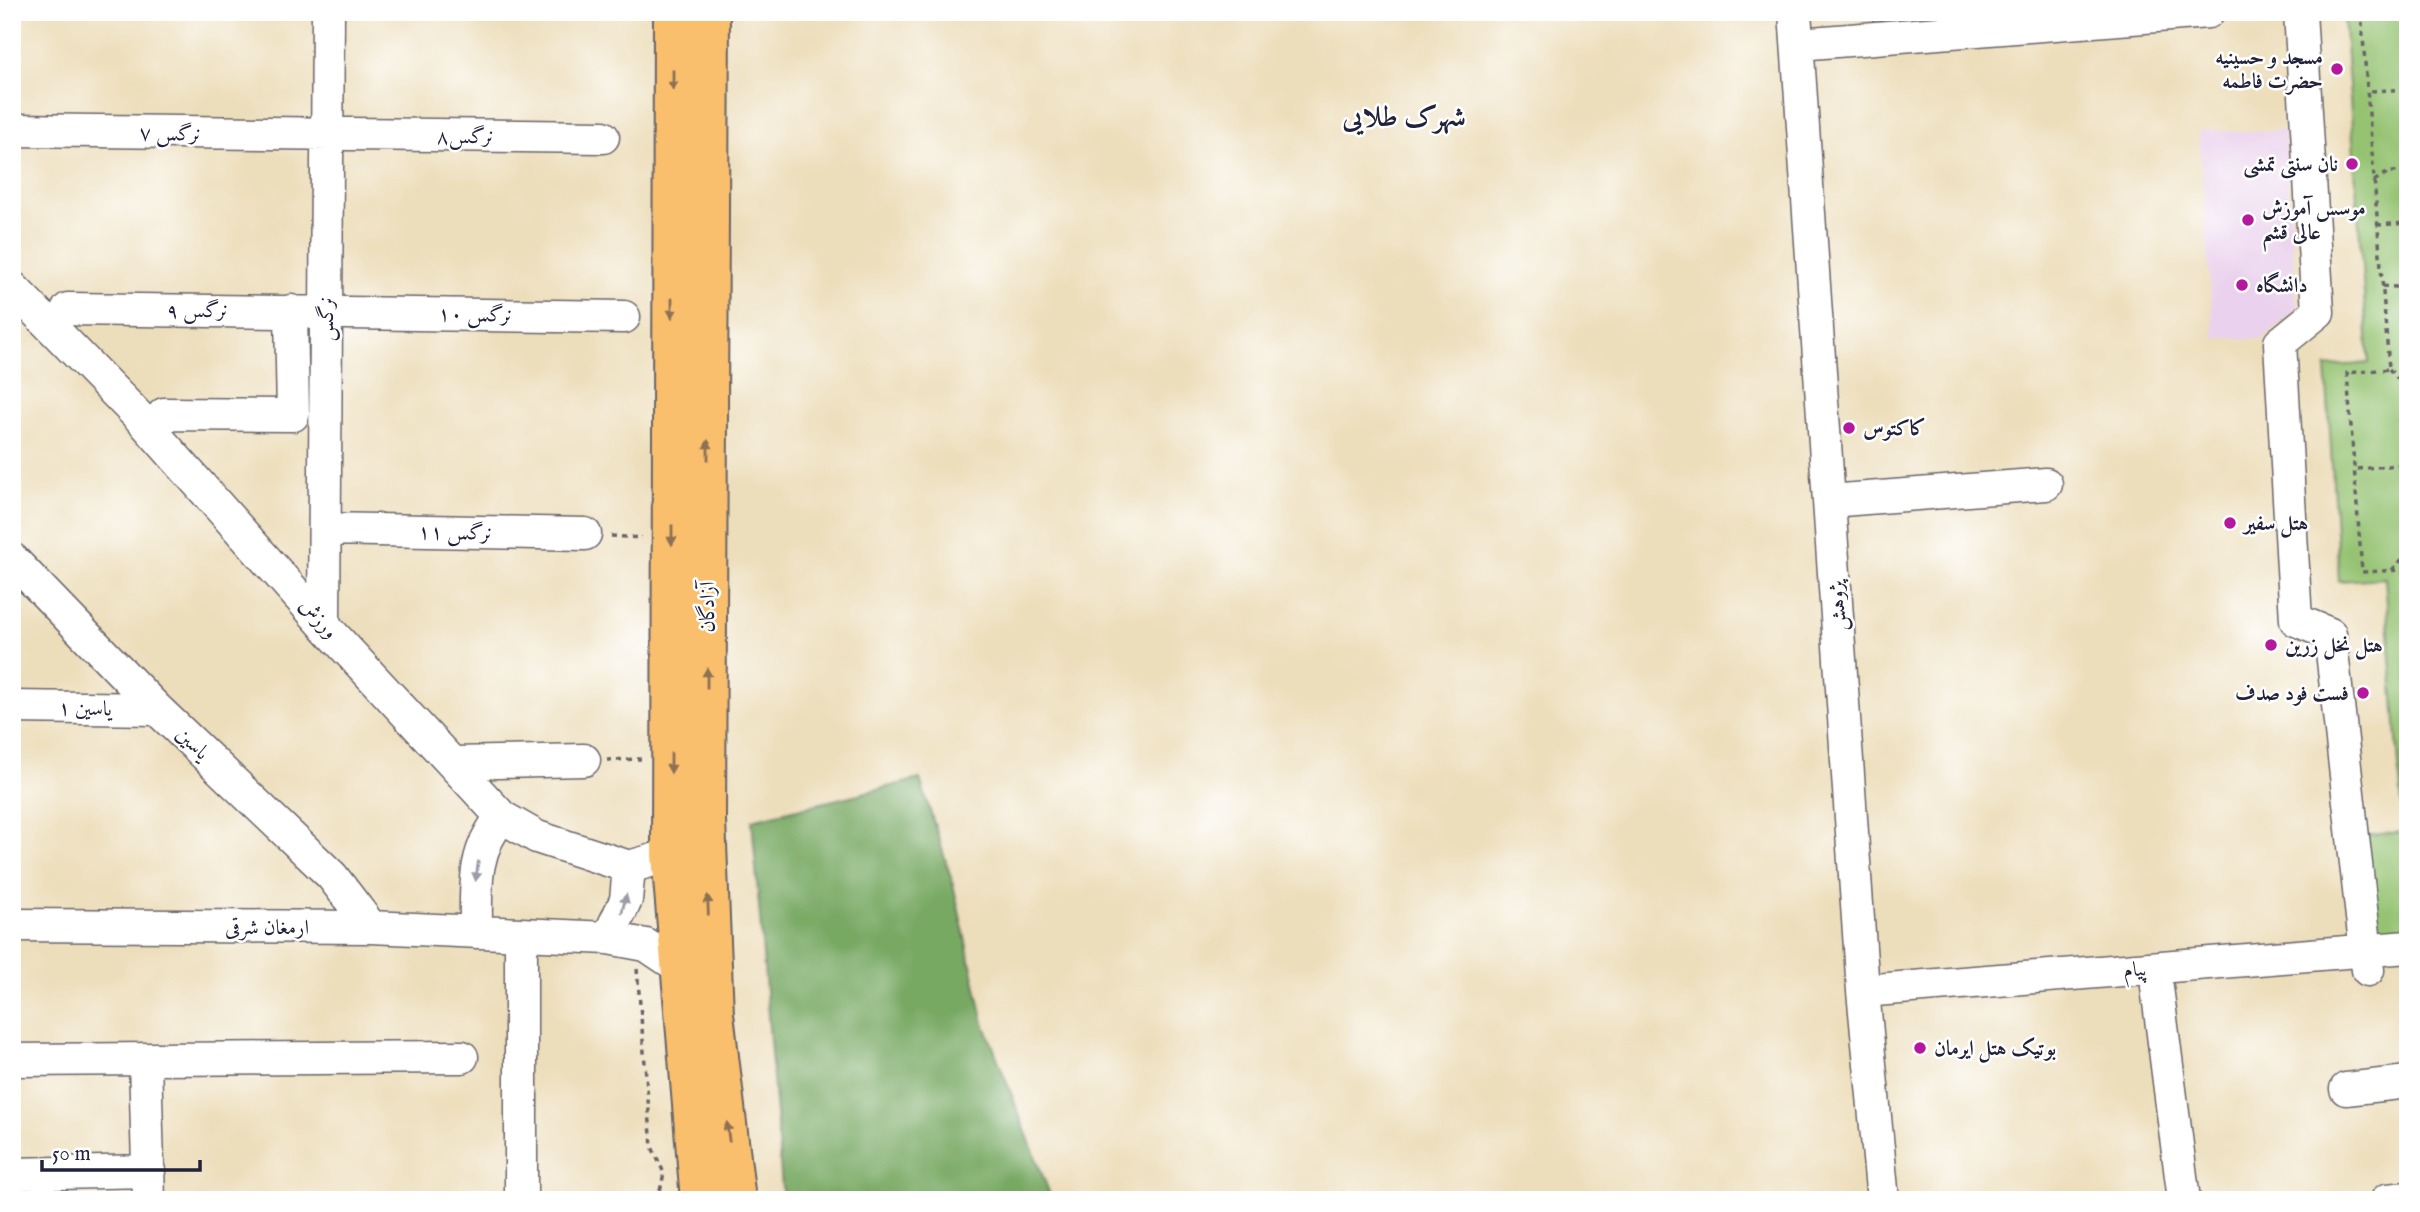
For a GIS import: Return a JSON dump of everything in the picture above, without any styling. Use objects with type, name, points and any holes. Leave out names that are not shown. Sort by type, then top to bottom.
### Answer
[{"type":"main road","name":"آزادگان","points":[[673,12],[671,855],[678,967],[700,1200]]},
{"type":"main road","name":"آزادگان","points":[[710,12],[706,820],[714,1014],[736,1200]]},
{"type":"street","name":"نرگس","points":[[324,625],[328,12]]},
{"type":"street","points":[[1796,27],[1944,12]]},
{"type":"street","points":[[1796,27],[2208,12]]},
{"type":"street","points":[[2300,12],[2318,312],[2280,343],[2295,620],[2330,634],[2367,960]]},
{"type":"street","name":"پژوهش","points":[[1796,27],[1864,1001],[1883,1200]]},
{"type":"street","name":"نرگس ۷","points":[[12,130],[327,135]]},
{"type":"street","name":"نرگس۸","points":[[327,135],[603,137]]},
{"type":"street","name":"ورزش","points":[[12,287],[142,420],[324,625],[455,763],[502,817],[537,837],[629,867]]},
{"type":"street","name":"نرگس ۹","points":[[68,309],[326,312]]},
{"type":"street","points":[[164,414],[293,415],[291,311]]},
{"type":"street","name":"نرگس ۱۰","points":[[326,312],[624,317]]},
{"type":"street","points":[[1829,501],[2046,484]]},
{"type":"street","name":"نرگس ۱۱","points":[[325,529],[585,534]]},
{"type":"street","name":"یاسین","points":[[12,559],[157,709],[332,876],[371,927]]},
{"type":"street","name":"یاسین ۱","points":[[12,706],[157,709]]},
{"type":"street","points":[[455,763],[584,760]]},
{"type":"street","points":[[476,932],[475,871],[487,838],[502,817]]},
{"type":"street","points":[[671,855],[629,867],[622,940],[646,945],[678,967]]},
{"type":"street","name":"ارمغان شرقی","points":[[12,925],[371,927],[622,940]]},
{"type":"street","points":[[521,935],[522,1200]]},
{"type":"street","name":"پیام","points":[[1864,1001],[2157,987],[2367,960],[2408,947]]},
{"type":"street","name":"پیام","points":[[1864,1001],[2367,960],[2408,967]]},
{"type":"street","points":[[2157,987],[2184,1200]]},
{"type":"street","points":[[12,1059],[145,1061],[462,1057]]},
{"type":"street","points":[[12,1174],[149,1186],[145,1061]]},
{"type":"street","points":[[2346,1089],[2408,1082]]},
{"type":"street","points":[[2387,1200],[2408,1198]]},
{"type":"path","points":[[2361,12],[2389,369],[2402,383],[2406,409],[2400,420],[2408,429]]},
{"type":"path","points":[[2371,91],[2408,89]]},
{"type":"path","points":[[2374,181],[2387,173],[2408,170]]},
{"type":"path","points":[[2377,225],[2408,223]]},
{"type":"path","points":[[2382,286],[2396,287],[2408,292]]},
{"type":"path","points":[[2389,369],[2347,373],[2362,572],[2403,570],[2408,638]]},
{"type":"path","points":[[2357,469],[2408,464]]},
{"type":"path","points":[[585,534],[672,540]]},
{"type":"path","points":[[2392,570],[2408,553]]},
{"type":"path","points":[[584,760],[671,758]]},
{"type":"path","points":[[622,940],[652,1147],[664,1173],[658,1200]]},
{"type":"shaded area","name":"موسس آموزش عالی قشم","points":[[2199,131],[2284,131],[2297,308],[2262,339],[2214,338]]},
{"type":"green space","points":[[2310,12],[2408,12],[2408,932],[2375,933],[2359,836],[2404,832],[2385,578],[2339,581],[2326,367],[2369,363],[2344,16],[2310,16]]},
{"type":"green space","points":[[920,779],[953,884],[984,1023],[1052,1200],[783,1200],[752,820]]},
{"type":"place","name":"مسجد و حسینیه حضرت فاطمه","points":[[2337,69]]},
{"type":"place","name":"نان سنتی تمشی","points":[[2352,164]]},
{"type":"place","name":"موسس آموزش عالی قشم","points":[[2248,220]]},
{"type":"place","name":"دانشگاه","points":[[2242,285]]},
{"type":"place","name":"کاکتوس","points":[[1849,428]]},
{"type":"place","name":"هتل سفیر","points":[[2230,523]]},
{"type":"place","name":"هتل نخل زرین","points":[[2271,645]]},
{"type":"place","name":"فست فود صدف","points":[[2363,693]]},
{"type":"place","name":"بوتیک هتل ایرمان","points":[[1920,1048]]},
{"type":"district","name":"شهرک طلایی","points":[[1404,116]]}]
